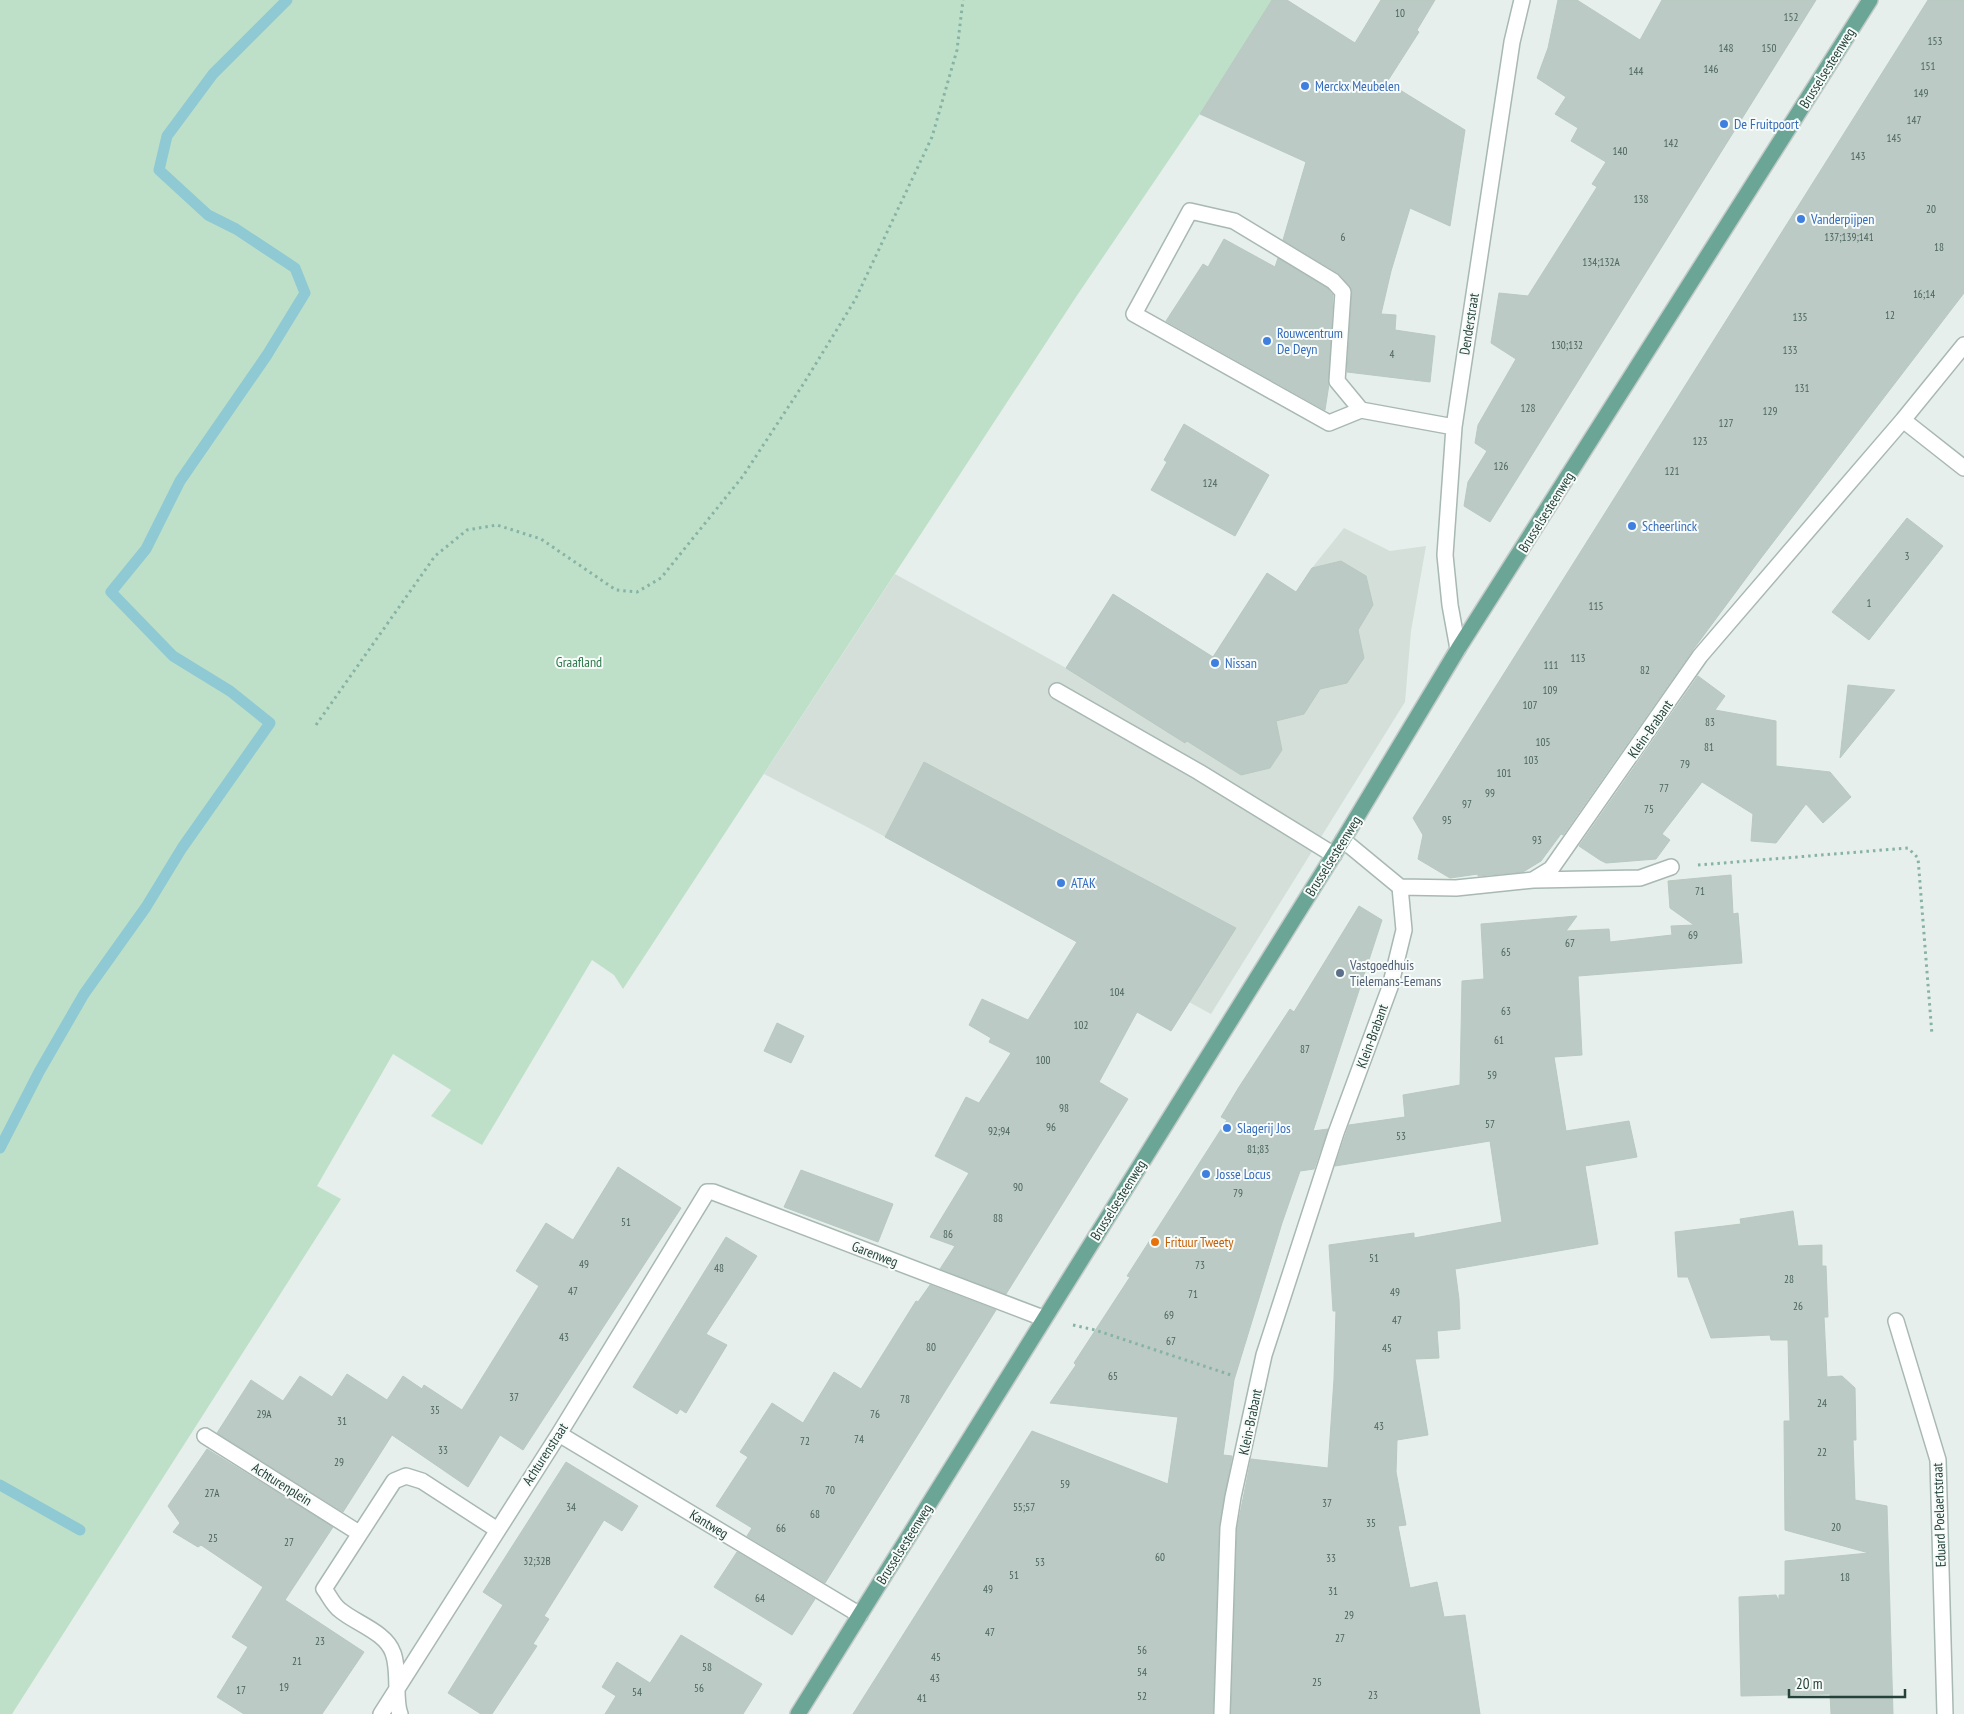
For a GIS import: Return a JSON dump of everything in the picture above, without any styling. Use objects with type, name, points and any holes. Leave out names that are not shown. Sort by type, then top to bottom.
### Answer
[{"type":"main road","name":"Brusselsesteenweg","points":[[798,1714],[1043,1318],[1334,855],[1458,649],[1870,0]]},
{"type":"street","name":"Denderstraat","points":[[1458,649],[1450,605],[1446,555],[1454,427],[1512,42],[1522,0]]},
{"type":"street","points":[[1361,410],[1337,381],[1343,292],[1333,281],[1234,222],[1190,211],[1134,314],[1329,423],[1361,410],[1454,427]]},
{"type":"street","name":"Klein-Brabant","points":[[1222,1714],[1228,1528],[1264,1355],[1336,1133],[1390,987],[1404,930],[1400,887],[1456,888],[1533,880],[1551,870],[1700,656],[1903,420],[1964,344]]},
{"type":"street","points":[[1903,420],[1964,468]]},
{"type":"street","points":[[1057,691],[1198,772],[1334,855]]},
{"type":"street","points":[[1343,840],[1400,887]]},
{"type":"street","points":[[1533,880],[1640,878],[1671,867]]},
{"type":"street","name":"Garenweg","points":[[707,1192],[713,1192],[1043,1318]]},
{"type":"street","name":"Achturenstraat","points":[[381,1714],[496,1529],[558,1434],[707,1192]]},
{"type":"street","name":"Eduard Poelaertstraat","points":[[1896,1321],[1938,1460],[1945,1714]]},
{"type":"street","name":"Kantweg","points":[[558,1434],[860,1615]]},
{"type":"street","name":"Achturenplein","points":[[205,1436],[359,1533]]},
{"type":"street","points":[[400,1714],[398,1708],[399,1686],[393,1652],[382,1638],[338,1610],[324,1588],[394,1481],[406,1476],[422,1481],[496,1529]]},
{"type":"path","points":[[316,725],[434,556],[467,530],[497,525],[541,539],[616,590],[637,592],[661,578],[743,476],[804,383],[855,300],[932,136],[957,50],[963,0]]},
{"type":"path","points":[[1671,867],[1908,848],[1918,858],[1932,1035]]},
{"type":"path","points":[[1043,1318],[1095,1330],[1258,1384]]},
{"type":"shaded area","points":[[1344,528],[1390,551],[1426,546],[1411,631],[1405,702],[1211,1014],[867,827],[764,774],[895,574],[1066,668],[1113,594],[1213,657],[1267,573],[1296,592],[1312,568]]},
{"type":"green space","name":"Graafland","points":[[0,0],[1272,0],[1200,114],[1076,297],[623,989],[614,975],[592,960],[482,1145],[431,1116],[451,1090],[393,1054],[317,1186],[341,1199],[12,1714],[0,1714]]},
{"type":"building","name":"Merckx Meubelen","points":[[1272,0],[1287,0],[1355,43],[1381,0],[1435,0],[1417,30],[1419,32],[1387,82],[1465,130],[1450,226],[1410,208],[1391,271],[1381,314],[1396,315],[1395,330],[1435,336],[1430,382],[1347,372],[1352,289],[1338,273],[1283,240],[1306,162],[1200,114]]},
{"type":"building","points":[[1558,0],[1577,0],[1640,40],[1662,0],[1816,0],[1490,522],[1464,506],[1468,482],[1487,451],[1475,443],[1478,425],[1516,359],[1491,343],[1499,293],[1528,296],[1597,187],[1592,184],[1606,162],[1571,141],[1578,128],[1555,114],[1566,97],[1537,78],[1548,48]]},
{"type":"building","points":[[1928,0],[1964,0],[1964,293],[1761,558],[1692,651],[1563,835],[1561,834],[1541,861],[1523,872],[1478,876],[1478,874],[1450,878],[1418,859],[1423,835],[1413,818]]},
{"type":"building","name":"Rouwcentrum De Deyn","points":[[1224,239],[1275,267],[1278,258],[1327,288],[1333,295],[1329,384],[1325,410],[1166,321],[1203,264],[1208,267]]},
{"type":"building","points":[[1184,424],[1269,475],[1235,536],[1151,490],[1167,462],[1164,460]]},
{"type":"building","points":[[1907,518],[1943,546],[1869,640],[1832,612]]},
{"type":"building","name":"Nissan","points":[[1341,561],[1366,576],[1373,605],[1358,630],[1364,658],[1347,683],[1320,689],[1304,714],[1276,721],[1282,750],[1270,768],[1241,775],[1187,741],[1185,743],[1066,668],[1113,594],[1213,657],[1267,573],[1296,592],[1312,568]]},
{"type":"building","points":[[1698,676],[1725,696],[1715,710],[1776,721],[1776,766],[1830,772],[1851,797],[1823,823],[1806,804],[1776,843],[1751,841],[1753,814],[1702,782],[1662,834],[1670,840],[1656,859],[1606,863],[1600,860],[1579,846]]},
{"type":"building","points":[[1848,685],[1895,690],[1840,758]]},
{"type":"building","points":[[924,762],[1236,928],[1171,1031],[1137,1012],[1099,1082],[1128,1099],[1006,1294],[940,1269],[955,1246],[930,1237],[969,1173],[935,1156],[966,1097],[979,1103],[1011,1053],[989,1042],[991,1038],[969,1025],[982,999],[1028,1020],[1077,942],[885,837]]},
{"type":"building","points":[[1731,875],[1733,914],[1738,913],[1742,963],[1578,976],[1582,1055],[1554,1057],[1566,1131],[1629,1121],[1637,1157],[1585,1166],[1598,1244],[1455,1269],[1460,1329],[1437,1331],[1439,1358],[1415,1359],[1428,1435],[1397,1440],[1396,1472],[1406,1525],[1398,1526],[1410,1588],[1437,1582],[1444,1617],[1465,1615],[1480,1714],[1231,1714],[1237,1529],[1251,1459],[1328,1468],[1336,1311],[1333,1311],[1329,1245],[1414,1233],[1414,1238],[1502,1222],[1490,1141],[1335,1166],[1349,1125],[1405,1117],[1403,1095],[1460,1085],[1462,981],[1484,979],[1481,924],[1577,916],[1566,931],[1609,929],[1610,942],[1672,935],[1671,926],[1694,925],[1670,908],[1668,881]]},
{"type":"building","points":[[1359,906],[1382,920],[1313,1131],[1328,1129],[1314,1169],[1300,1171],[1282,1223],[1234,1380],[1223,1455],[1232,1456],[1219,1528],[1213,1714],[853,1714],[1032,1431],[1168,1484],[1178,1417],[1050,1403],[1076,1365],[1074,1363],[1130,1277],[1127,1276],[1227,1120],[1221,1117],[1239,1087],[1290,1009],[1294,1012]]},
{"type":"building","points":[[777,1023],[804,1036],[791,1063],[764,1051]]},
{"type":"building","points":[[618,1167],[681,1208],[523,1450],[500,1435],[468,1487],[392,1435],[343,1512],[217,1433],[251,1380],[283,1401],[300,1376],[332,1397],[347,1374],[387,1400],[403,1376],[422,1389],[424,1385],[462,1410],[539,1286],[516,1271],[546,1223],[573,1240]]},
{"type":"building","points":[[801,1170],[893,1204],[878,1242],[784,1207]]},
{"type":"building","points":[[1793,1211],[1798,1246],[1822,1245],[1822,1266],[1826,1266],[1828,1317],[1824,1317],[1827,1377],[1842,1376],[1855,1388],[1856,1440],[1853,1440],[1855,1500],[1887,1506],[1893,1714],[1831,1714],[1830,1694],[1741,1696],[1739,1597],[1776,1595],[1779,1601],[1779,1595],[1785,1595],[1785,1561],[1869,1553],[1785,1530],[1784,1421],[1790,1421],[1788,1340],[1771,1340],[1770,1335],[1711,1338],[1688,1277],[1678,1277],[1675,1232],[1741,1224],[1740,1219]]},
{"type":"building","points":[[726,1237],[757,1256],[706,1334],[727,1345],[686,1413],[680,1409],[677,1414],[633,1387]]},
{"type":"building","points":[[930,1285],[996,1310],[825,1583],[747,1536],[752,1528],[716,1506],[748,1457],[740,1452],[772,1403],[803,1423],[834,1372],[861,1389],[916,1301],[918,1302]]},
{"type":"building","points":[[207,1449],[333,1527],[285,1600],[364,1652],[322,1714],[244,1714],[217,1697],[248,1647],[232,1637],[263,1587],[201,1545],[198,1547],[173,1532],[180,1523],[168,1506]]},
{"type":"building","points":[[566,1462],[638,1506],[622,1531],[604,1520],[544,1616],[549,1619],[533,1644],[537,1646],[492,1714],[481,1714],[448,1693],[503,1605],[483,1592]]},
{"type":"building","points":[[737,1552],[815,1599],[792,1635],[714,1587]]},
{"type":"building","points":[[681,1635],[762,1684],[743,1714],[605,1714],[616,1696],[602,1687],[617,1662],[650,1683]]},
{"type":"waterway","points":[[0,1148],[39,1072],[84,994],[146,907],[182,848],[270,723],[230,691],[173,656],[111,592],[146,549],[180,481],[267,355],[305,293],[295,268],[236,229],[208,215],[159,170],[167,136],[213,74],[287,0]]},
{"type":"waterway","points":[[0,1485],[80,1530]]},
{"type":"place","name":"Merckx Meubelen","points":[[1305,86]]},
{"type":"place","name":"De Fruitpoort","points":[[1724,124]]},
{"type":"place","name":"Vanderpijpen","points":[[1801,219]]},
{"type":"place","name":"Rouwcentrum De Deyn","points":[[1267,341]]},
{"type":"place","name":"Scheerlinck","points":[[1632,526]]},
{"type":"place","name":"Nissan","points":[[1215,663]]},
{"type":"place","name":"ATAK","points":[[1061,883]]},
{"type":"place","name":"Vastgoedhuis Tielemans-Eemans","points":[[1340,973]]},
{"type":"place","name":"Slagerij Jos","points":[[1227,1128]]},
{"type":"place","name":"Josse Locus","points":[[1206,1174]]},
{"type":"place","name":"Frituur Tweety","points":[[1155,1242]]}]
